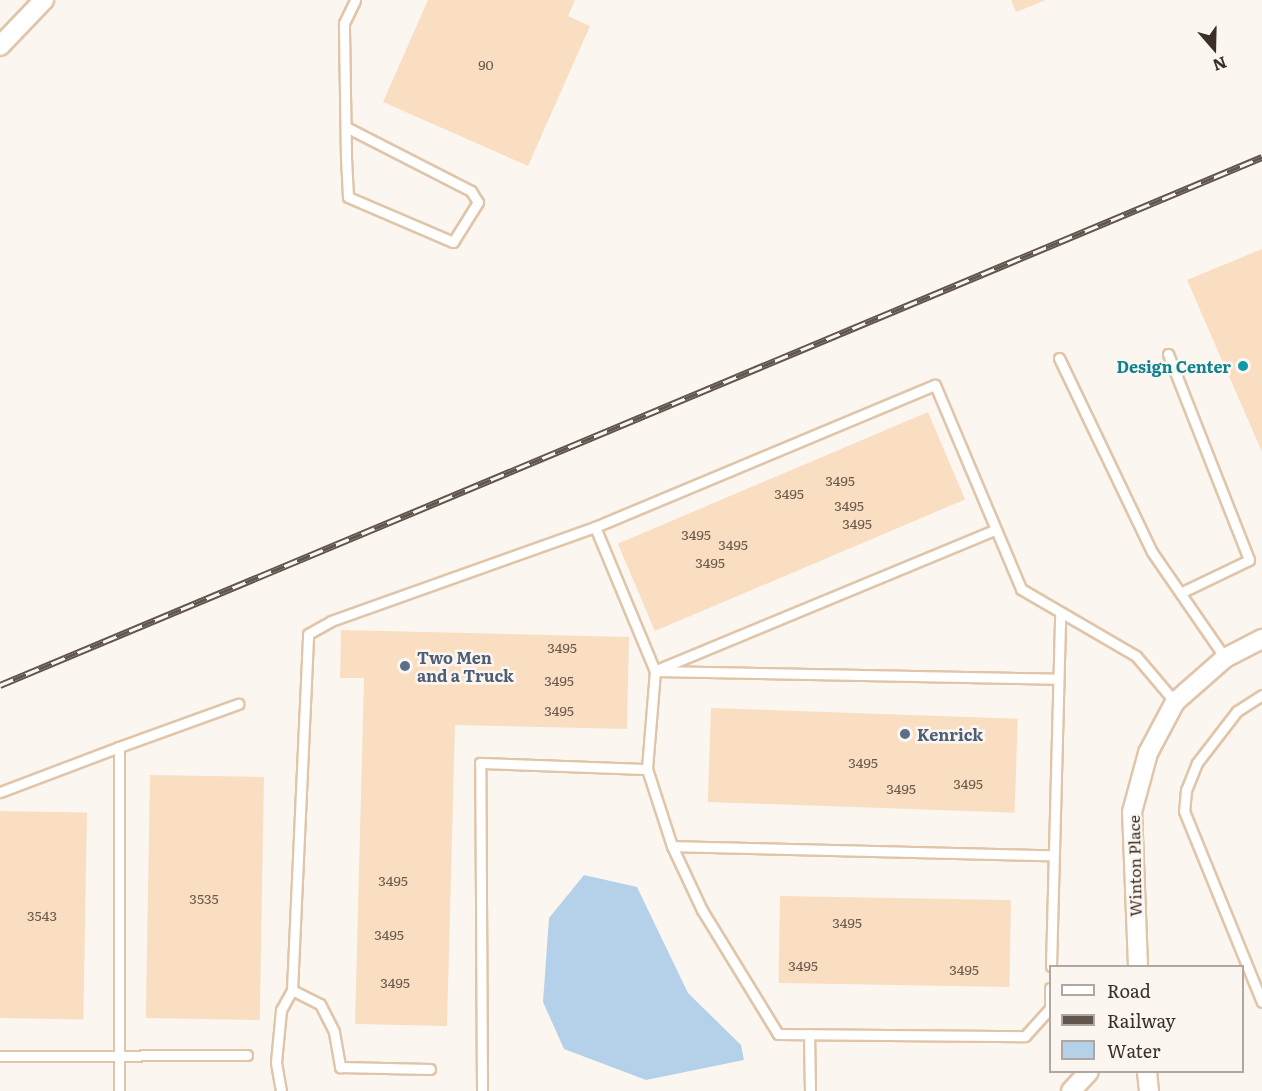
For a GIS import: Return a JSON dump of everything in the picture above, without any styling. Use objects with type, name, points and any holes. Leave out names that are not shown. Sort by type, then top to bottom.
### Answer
[{"type":"street","points":[[0,46],[44,0]]},
{"type":"street","name":"Winton Place","points":[[1138,965],[1132,812],[1148,753],[1175,702],[1225,658],[1262,639]]},
{"type":"street","points":[[1071,1091],[1087,1073]]},
{"type":"street","points":[[1147,1073],[1149,1091]]},
{"type":"lane","points":[[346,127],[471,191],[478,202],[453,242],[348,197],[346,127],[344,23],[355,0]]},
{"type":"lane","points":[[1168,354],[1249,560],[1180,593]]},
{"type":"lane","points":[[1059,358],[1152,552],[1225,658]]},
{"type":"lane","points":[[281,1091],[276,1062],[281,1010],[292,990],[308,634],[331,621],[595,526],[935,385],[1021,589],[1136,656],[1175,702]]},
{"type":"lane","points":[[595,526],[655,671],[647,769],[672,846],[702,910],[778,1034],[1025,1036],[1049,1009]]},
{"type":"lane","points":[[655,671],[995,530]]},
{"type":"lane","points":[[1051,965],[1060,612]]},
{"type":"lane","points":[[655,671],[1057,680]]},
{"type":"lane","points":[[1262,695],[1237,711],[1197,763],[1186,790],[1184,811],[1262,1002]]},
{"type":"lane","points":[[0,792],[238,704]]},
{"type":"lane","points":[[118,1091],[119,747]]},
{"type":"lane","points":[[482,1091],[480,763],[647,769]]},
{"type":"lane","points":[[672,846],[1053,855]]},
{"type":"lane","points":[[292,990],[320,1004],[334,1032],[340,1067],[430,1069]]},
{"type":"lane","points":[[809,1034],[810,1091]]},
{"type":"lane","points":[[0,1056],[117,1058],[247,1055]]},
{"type":"water","points":[[584,875],[637,887],[688,993],[741,1045],[744,1060],[646,1080],[564,1049],[543,1002],[549,918]]},
{"type":"building","points":[[428,0],[575,0],[568,16],[590,26],[528,166],[383,102]]},
{"type":"building","points":[[1011,0],[1046,0],[1016,12]]},
{"type":"building","name":"Design Center","points":[[1262,249],[1262,452],[1187,280]]},
{"type":"building","points":[[928,412],[965,499],[655,631],[618,544]]},
{"type":"building","points":[[341,630],[629,637],[627,729],[455,725],[447,1026],[355,1024],[364,678],[340,678]]},
{"type":"building","points":[[711,708],[1018,719],[1015,813],[708,802]]},
{"type":"building","points":[[150,775],[264,777],[260,1020],[146,1018]]},
{"type":"building","points":[[0,811],[87,813],[83,1019],[0,1018]]},
{"type":"building","points":[[780,896],[1011,900],[1009,987],[778,983]]},
{"type":"railway","points":[[0,685],[1262,157]]},
{"type":"place","name":"Design Center","points":[[1243,366]]},
{"type":"place","name":"Two Men and a Truck","points":[[405,666]]},
{"type":"place","name":"Kenrick","points":[[905,734]]}]
